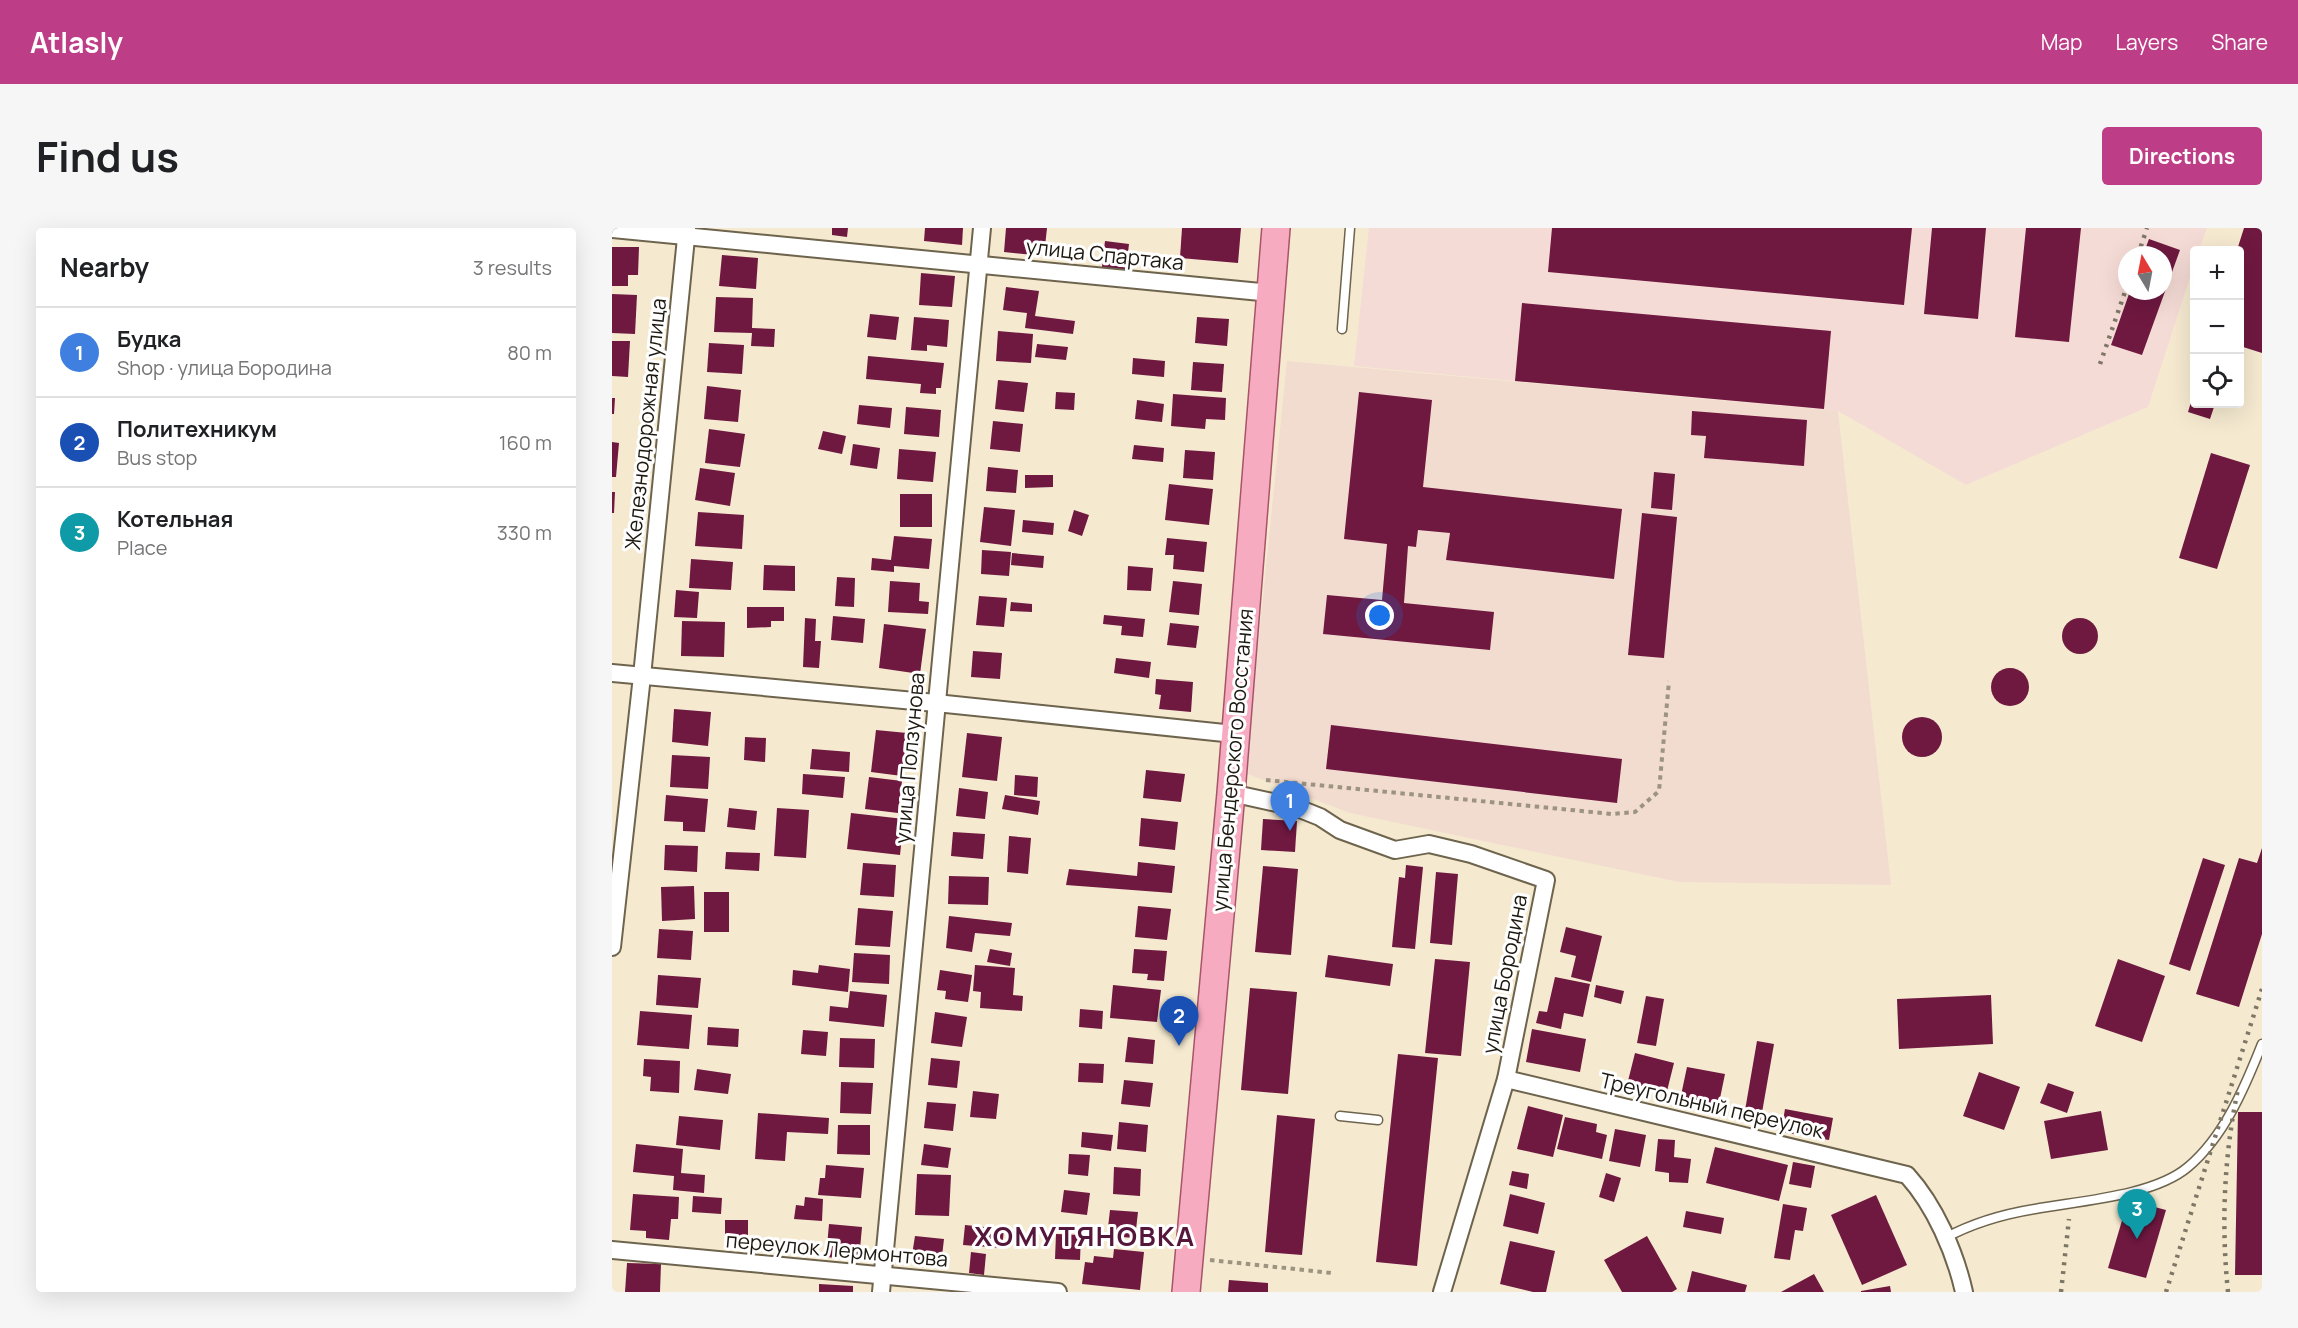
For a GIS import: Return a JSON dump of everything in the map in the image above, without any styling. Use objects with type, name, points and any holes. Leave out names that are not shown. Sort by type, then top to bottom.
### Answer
[{"type":"main road","name":"улица Бендерского Восстания","points":[[1186,1292],[1232,785],[1234,734],[1276,228]]},
{"type":"street","name":"улица Ползунова","points":[[882,1284],[982,228]]},
{"type":"street","name":"улица Спартака","points":[[612,230],[687,233],[979,265],[1271,293]]},
{"type":"street","name":"Железнодорожная улица","points":[[612,947],[687,233]]},
{"type":"street","points":[[612,674],[936,703],[1234,734]]},
{"type":"street","name":"улица Бородина","points":[[1232,785],[1296,807],[1320,817],[1340,830],[1395,850],[1429,844],[1471,854],[1546,880],[1506,1079],[1442,1292]]},
{"type":"street","name":"Треугольный переулок","points":[[1506,1079],[1907,1175],[1922,1191],[1945,1238]]},
{"type":"street","points":[[1945,1238],[1964,1292]]},
{"type":"street","name":"переулок Лермонтова","points":[[612,1250],[882,1284],[1058,1292]]},
{"type":"lane","points":[[1342,329],[1350,228]]},
{"type":"lane","points":[[1945,1238],[1965,1228],[2010,1214],[2140,1189],[2178,1175],[2214,1140],[2262,1044]]},
{"type":"lane","points":[[1340,1116],[1378,1120]]},
{"type":"path","points":[[1232,785],[1612,814],[1635,812],[1659,791],[1669,681]]},
{"type":"path","points":[[1189,1258],[1332,1273]]},
{"type":"shaded area","points":[[1369,228],[2207,228],[2200,246],[2190,246],[2190,277],[2148,407],[1966,485],[1838,411],[1354,366]]},
{"type":"shaded area","points":[[1287,361],[1838,411],[1891,885],[1679,882],[1350,813],[1245,773]]},
{"type":"building","points":[[832,228],[848,228],[847,237],[832,235]]},
{"type":"building","points":[[925,228],[963,228],[962,245],[924,241]]},
{"type":"building","points":[[1006,228],[1047,228],[1044,256],[1004,252]]},
{"type":"building","points":[[1182,228],[1241,228],[1238,263],[1180,258]]},
{"type":"building","points":[[1552,228],[1912,228],[1904,305],[1548,272]]},
{"type":"building","points":[[1932,228],[1986,228],[1978,319],[1924,314]]},
{"type":"building","points":[[2026,228],[2081,228],[2069,342],[2015,337]]},
{"type":"building","points":[[2244,228],[2262,228],[2262,353],[2244,347],[2244,246],[2238,246]]},
{"type":"building","points":[[2149,239],[2169,246],[2146,246]]},
{"type":"building","points":[[1105,241],[1129,244],[1125,278],[1101,275]]},
{"type":"building","points":[[612,247],[639,247],[638,275],[628,275],[628,286],[612,286]]},
{"type":"building","points":[[2172,247],[2180,250],[2172,272]]},
{"type":"building","points":[[722,255],[758,258],[756,289],[719,286]]},
{"type":"building","points":[[921,273],[955,276],[952,307],[919,305]]},
{"type":"building","points":[[1006,287],[1039,291],[1035,316],[1075,321],[1073,334],[1025,328],[1027,313],[1003,310]]},
{"type":"building","points":[[612,294],[637,295],[635,334],[612,333]]},
{"type":"building","points":[[716,297],[753,298],[752,328],[775,329],[774,347],[751,346],[752,333],[714,332]]},
{"type":"building","points":[[2127,300],[2162,300],[2142,355],[2111,345]]},
{"type":"building","points":[[1522,303],[1831,331],[1824,409],[1515,381]]},
{"type":"building","points":[[870,314],[899,317],[896,340],[867,337]]},
{"type":"building","points":[[914,317],[949,320],[947,347],[927,345],[927,351],[911,350]]},
{"type":"building","points":[[1197,317],[1229,319],[1227,346],[1195,343]]},
{"type":"building","points":[[998,331],[1033,334],[1031,363],[996,361]]},
{"type":"building","points":[[612,341],[630,341],[628,377],[612,376]]},
{"type":"building","points":[[709,343],[744,345],[742,374],[707,372]]},
{"type":"building","points":[[1037,344],[1068,347],[1066,360],[1035,357]]},
{"type":"building","points":[[868,356],[944,363],[941,388],[936,388],[936,394],[920,393],[921,384],[866,379]]},
{"type":"building","points":[[1133,358],[1165,361],[1164,377],[1132,374]]},
{"type":"building","points":[[1193,362],[1224,364],[1222,392],[1191,390]]},
{"type":"building","points":[[998,380],[1028,383],[1024,412],[995,409]]},
{"type":"building","points":[[707,386],[741,390],[738,422],[704,419]]},
{"type":"building","points":[[1056,392],[1075,393],[1074,410],[1055,409]]},
{"type":"building","points":[[1359,392],[1432,400],[1423,487],[1622,509],[1614,579],[1446,560],[1450,533],[1418,530],[1416,547],[1408,546],[1404,603],[1494,612],[1490,650],[1323,634],[1327,595],[1382,600],[1387,544],[1344,539]]},
{"type":"building","points":[[1173,394],[1226,398],[1225,420],[1206,419],[1205,429],[1171,426]]},
{"type":"building","points":[[612,398],[615,398],[614,414],[612,414]]},
{"type":"building","points":[[1137,400],[1164,404],[1162,422],[1135,419]]},
{"type":"building","points":[[859,405],[892,408],[890,428],[857,424]]},
{"type":"building","points":[[2190,405],[2190,408],[2214,408],[2210,419],[2188,412]]},
{"type":"building","points":[[906,407],[941,410],[939,437],[904,434]]},
{"type":"building","points":[[1692,411],[1807,420],[1804,466],[1704,458],[1706,436],[1691,435]]},
{"type":"building","points":[[993,421],[1023,424],[1020,452],[990,449]]},
{"type":"building","points":[[709,429],[745,434],[740,467],[705,463]]},
{"type":"building","points":[[823,431],[846,436],[842,454],[818,449]]},
{"type":"building","points":[[612,442],[619,443],[616,477],[612,477]]},
{"type":"building","points":[[853,444],[880,448],[877,469],[850,465]]},
{"type":"building","points":[[1134,445],[1164,448],[1163,462],[1132,459]]},
{"type":"building","points":[[899,449],[936,452],[933,482],[897,479]]},
{"type":"building","points":[[1185,450],[1215,452],[1213,480],[1183,478]]},
{"type":"building","points":[[2211,453],[2250,465],[2217,569],[2179,558]]},
{"type":"building","points":[[988,467],[1018,470],[1016,493],[986,491]]},
{"type":"building","points":[[700,468],[735,473],[730,506],[695,500]]},
{"type":"building","points":[[1654,472],[1675,474],[1672,510],[1651,508]]},
{"type":"building","points":[[1025,475],[1053,475],[1053,487],[1025,488]]},
{"type":"building","points":[[1169,484],[1213,489],[1209,525],[1165,520]]},
{"type":"building","points":[[612,492],[615,492],[614,513],[612,513]]},
{"type":"building","points":[[900,494],[932,494],[932,527],[900,527]]},
{"type":"building","points":[[984,507],[1015,510],[1011,546],[980,542]]},
{"type":"building","points":[[1074,510],[1089,515],[1082,536],[1068,531]]},
{"type":"building","points":[[698,512],[744,515],[742,549],[695,546]]},
{"type":"building","points":[[1642,513],[1677,517],[1664,658],[1628,655]]},
{"type":"building","points":[[1023,520],[1054,523],[1053,535],[1022,532]]},
{"type":"building","points":[[894,536],[932,539],[929,569],[894,566],[894,572],[871,570],[872,558],[891,560]]},
{"type":"building","points":[[1167,538],[1207,542],[1204,572],[1173,569],[1174,555],[1165,555]]},
{"type":"building","points":[[982,550],[1011,552],[1009,576],[981,574]]},
{"type":"building","points":[[1012,553],[1044,556],[1043,568],[1011,565]]},
{"type":"building","points":[[691,559],[733,562],[731,590],[689,588]]},
{"type":"building","points":[[764,565],[795,566],[795,591],[763,590]]},
{"type":"building","points":[[1128,566],[1153,568],[1151,591],[1127,590]]},
{"type":"building","points":[[837,577],[855,578],[854,607],[835,606]]},
{"type":"building","points":[[890,581],[920,583],[919,601],[929,602],[928,614],[888,612]]},
{"type":"building","points":[[1173,581],[1202,584],[1199,615],[1169,612]]},
{"type":"building","points":[[676,590],[699,592],[697,618],[674,617]]},
{"type":"building","points":[[979,596],[1007,598],[1004,627],[976,625]]},
{"type":"building","points":[[1011,602],[1032,604],[1032,612],[1010,611]]},
{"type":"building","points":[[747,607],[784,607],[784,621],[771,621],[771,627],[747,628]]},
{"type":"building","points":[[1104,615],[1145,619],[1143,637],[1121,635],[1122,626],[1103,624]]},
{"type":"building","points":[[833,616],[865,619],[863,643],[831,640]]},
{"type":"building","points":[[805,618],[816,619],[815,641],[821,641],[819,668],[803,667]]},
{"type":"building","points":[[2080,618],[2093,623],[2098,636],[2093,649],[2080,654],[2067,649],[2062,636],[2067,623]]},
{"type":"building","points":[[682,621],[725,622],[724,657],[681,656]]},
{"type":"building","points":[[1170,623],[1199,626],[1196,648],[1167,645]]},
{"type":"building","points":[[884,624],[926,629],[920,674],[879,668]]},
{"type":"building","points":[[973,651],[1002,653],[1000,679],[971,677]]},
{"type":"building","points":[[1116,658],[1151,662],[1149,678],[1114,673]]},
{"type":"building","points":[[2010,668],[2023,674],[2029,687],[2023,700],[2010,706],[1997,700],[1991,687],[1997,674]]},
{"type":"building","points":[[1156,679],[1193,682],[1191,712],[1159,709],[1161,695],[1155,694]]},
{"type":"building","points":[[674,709],[711,712],[708,746],[672,742]]},
{"type":"building","points":[[1922,717],[1930,718],[1936,723],[1941,729],[1941,745],[1936,751],[1930,756],[1922,757],[1914,756],[1908,751],[1903,745],[1902,737],[1903,729],[1908,723],[1914,718]]},
{"type":"building","points":[[1331,725],[1622,759],[1617,803],[1326,769]]},
{"type":"building","points":[[876,730],[907,733],[902,776],[871,772]]},
{"type":"building","points":[[967,733],[1002,737],[997,781],[962,777]]},
{"type":"building","points":[[745,737],[766,738],[765,762],[744,760]]},
{"type":"building","points":[[812,749],[850,752],[849,772],[810,769]]},
{"type":"building","points":[[672,755],[710,757],[708,789],[670,787]]},
{"type":"building","points":[[1146,770],[1185,774],[1181,802],[1143,798]]},
{"type":"building","points":[[803,774],[845,777],[843,798],[802,794]]},
{"type":"building","points":[[1015,775],[1038,777],[1037,797],[1014,795]]},
{"type":"building","points":[[869,777],[902,781],[898,813],[865,809]]},
{"type":"building","points":[[959,788],[988,792],[985,819],[956,816]]},
{"type":"building","points":[[666,795],[708,799],[705,832],[683,831],[683,822],[664,821]]},
{"type":"building","points":[[1005,795],[1040,801],[1038,815],[1002,809]]},
{"type":"building","points":[[729,808],[757,811],[755,830],[727,827]]},
{"type":"building","points":[[777,808],[809,810],[806,858],[774,856]]},
{"type":"building","points":[[851,813],[904,819],[900,855],[847,849]]},
{"type":"building","points":[[1141,818],[1178,822],[1175,850],[1139,846]]},
{"type":"building","points":[[1263,819],[1297,821],[1295,852],[1261,850]]},
{"type":"building","points":[[953,832],[985,834],[983,859],[951,856]]},
{"type":"building","points":[[1009,836],[1031,838],[1028,874],[1007,872]]},
{"type":"building","points":[[665,845],[698,846],[697,872],[664,870]]},
{"type":"building","points":[[2262,848],[2262,934],[2239,1007],[2196,994],[2239,858],[2257,863]]},
{"type":"building","points":[[726,852],[760,853],[759,871],[725,869]]},
{"type":"building","points":[[2203,858],[2225,865],[2190,971],[2169,964]]},
{"type":"building","points":[[1138,862],[1175,866],[1172,893],[1066,885],[1069,869],[1137,876]]},
{"type":"building","points":[[863,863],[896,865],[894,897],[860,895]]},
{"type":"building","points":[[1406,865],[1423,867],[1415,949],[1392,947],[1399,877],[1405,878]]},
{"type":"building","points":[[1263,866],[1298,869],[1291,955],[1255,952]]},
{"type":"building","points":[[1436,872],[1458,874],[1452,945],[1430,943]]},
{"type":"building","points":[[949,876],[989,877],[988,905],[948,904]]},
{"type":"building","points":[[694,886],[695,919],[662,921],[661,887]]},
{"type":"building","points":[[704,892],[729,892],[729,932],[704,932]]},
{"type":"building","points":[[1138,906],[1171,909],[1167,940],[1135,937]]},
{"type":"building","points":[[858,908],[893,911],[890,947],[855,945]]},
{"type":"building","points":[[949,916],[1012,923],[1010,936],[975,933],[972,952],[946,948]]},
{"type":"building","points":[[1566,927],[1602,936],[1591,982],[1571,977],[1576,956],[1560,952]]},
{"type":"building","points":[[659,929],[693,931],[691,960],[657,958]]},
{"type":"building","points":[[990,949],[1012,953],[1010,966],[987,962]]},
{"type":"building","points":[[1134,949],[1167,951],[1164,981],[1147,980],[1148,974],[1132,973]]},
{"type":"building","points":[[854,953],[890,955],[889,984],[852,982]]},
{"type":"building","points":[[1328,955],[1393,964],[1390,986],[1325,977]]},
{"type":"building","points":[[1435,959],[1470,962],[1461,1056],[1425,1053]]},
{"type":"building","points":[[2118,959],[2165,976],[2142,1042],[2095,1026]]},
{"type":"building","points":[[819,965],[850,969],[848,992],[792,985],[793,970],[818,973]]},
{"type":"building","points":[[975,965],[1015,968],[1013,995],[1023,996],[1022,1011],[980,1008],[981,992],[973,991]]},
{"type":"building","points":[[940,970],[972,975],[968,1002],[945,999],[946,991],[937,990]]},
{"type":"building","points":[[658,975],[701,978],[698,1008],[656,1005]]},
{"type":"building","points":[[1555,977],[1590,984],[1583,1017],[1564,1013],[1561,1029],[1536,1023],[1539,1011],[1547,1012]]},
{"type":"building","points":[[1113,985],[1161,990],[1157,1022],[1110,1018]]},
{"type":"building","points":[[1596,985],[1624,991],[1621,1004],[1594,997]]},
{"type":"building","points":[[1250,988],[1297,992],[1288,1094],[1241,1090]]},
{"type":"building","points":[[850,991],[887,995],[884,1027],[829,1021],[830,1006],[848,1008]]},
{"type":"building","points":[[1991,995],[1993,1044],[1899,1049],[1897,999]]},
{"type":"building","points":[[1646,996],[1664,999],[1656,1046],[1637,1043]]},
{"type":"building","points":[[1080,1009],[1103,1011],[1102,1029],[1079,1027]]},
{"type":"building","points":[[640,1011],[692,1015],[689,1049],[637,1045]]},
{"type":"building","points":[[935,1012],[967,1017],[962,1047],[931,1043]]},
{"type":"building","points":[[708,1027],[739,1029],[738,1047],[707,1045]]},
{"type":"building","points":[[1532,1029],[1586,1039],[1580,1072],[1526,1062]]},
{"type":"building","points":[[803,1030],[828,1032],[826,1056],[801,1054]]},
{"type":"building","points":[[1128,1037],[1155,1040],[1153,1064],[1125,1062]]},
{"type":"building","points":[[840,1038],[875,1039],[874,1068],[839,1067]]},
{"type":"building","points":[[1757,1041],[1774,1044],[1760,1124],[1743,1122]]},
{"type":"building","points":[[1635,1053],[1674,1063],[1666,1095],[1627,1085]]},
{"type":"building","points":[[1398,1054],[1438,1058],[1417,1266],[1376,1262]]},
{"type":"building","points":[[931,1058],[960,1061],[957,1088],[928,1085]]},
{"type":"building","points":[[644,1059],[680,1061],[679,1093],[650,1091],[651,1077],[643,1076]]},
{"type":"building","points":[[1079,1063],[1104,1064],[1103,1083],[1078,1082]]},
{"type":"building","points":[[1687,1067],[1725,1074],[1718,1108],[1680,1100]]},
{"type":"building","points":[[697,1069],[731,1074],[728,1094],[694,1090]]},
{"type":"building","points":[[1979,1072],[2020,1087],[2004,1130],[1963,1116]]},
{"type":"building","points":[[1124,1080],[1153,1083],[1150,1107],[1121,1104]]},
{"type":"building","points":[[841,1082],[873,1083],[871,1114],[840,1113]]},
{"type":"building","points":[[2048,1083],[2074,1092],[2067,1113],[2040,1103]]},
{"type":"building","points":[[973,1091],[999,1094],[996,1119],[970,1117]]},
{"type":"building","points":[[927,1102],[956,1104],[953,1131],[924,1128]]},
{"type":"building","points":[[1528,1106],[1563,1115],[1553,1157],[1517,1149]]},
{"type":"building","points":[[1785,1109],[1833,1118],[1829,1140],[1781,1132]]},
{"type":"building","points":[[2101,1111],[2108,1150],[2051,1159],[2044,1121]]},
{"type":"building","points":[[2238,1112],[2262,1112],[2262,1275],[2235,1275]]},
{"type":"building","points":[[758,1113],[829,1118],[828,1134],[787,1132],[785,1161],[755,1159]]},
{"type":"building","points":[[1277,1115],[1315,1119],[1302,1255],[1265,1252]]},
{"type":"building","points":[[679,1116],[723,1120],[720,1150],[676,1145]]},
{"type":"building","points":[[1565,1117],[1597,1124],[1596,1132],[1607,1135],[1602,1159],[1557,1149]]},
{"type":"building","points":[[1119,1122],[1148,1125],[1146,1152],[1117,1149]]},
{"type":"building","points":[[838,1125],[870,1125],[870,1155],[837,1154]]},
{"type":"building","points":[[1615,1129],[1646,1135],[1640,1167],[1609,1161]]},
{"type":"building","points":[[1082,1132],[1113,1135],[1111,1151],[1081,1147]]},
{"type":"building","points":[[1658,1139],[1675,1140],[1674,1157],[1691,1159],[1688,1183],[1669,1182],[1669,1173],[1655,1171]]},
{"type":"building","points":[[636,1144],[683,1149],[681,1173],[705,1175],[704,1193],[673,1190],[674,1176],[633,1172]]},
{"type":"building","points":[[924,1144],[951,1148],[948,1168],[921,1165]]},
{"type":"building","points":[[1715,1147],[1788,1165],[1779,1201],[1706,1183]]},
{"type":"building","points":[[1069,1154],[1090,1155],[1088,1176],[1068,1174]]},
{"type":"building","points":[[1793,1162],[1815,1166],[1811,1188],[1789,1184]]},
{"type":"building","points":[[826,1165],[864,1168],[861,1198],[818,1195],[820,1178],[825,1178]]},
{"type":"building","points":[[1114,1167],[1141,1169],[1140,1196],[1113,1194]]},
{"type":"building","points":[[1512,1171],[1529,1174],[1527,1189],[1509,1185]]},
{"type":"building","points":[[1606,1173],[1621,1178],[1614,1202],[1599,1197]]},
{"type":"building","points":[[917,1174],[951,1175],[949,1216],[915,1215]]},
{"type":"building","points":[[1064,1190],[1090,1193],[1087,1215],[1061,1212]]},
{"type":"building","points":[[633,1194],[679,1197],[678,1219],[671,1219],[669,1240],[646,1238],[646,1231],[630,1230]]},
{"type":"building","points":[[1510,1194],[1545,1203],[1538,1234],[1503,1226]]},
{"type":"building","points":[[1876,1195],[1907,1265],[1862,1285],[1831,1215]]},
{"type":"building","points":[[693,1196],[722,1198],[721,1214],[692,1212]]},
{"type":"building","points":[[805,1197],[823,1199],[822,1221],[794,1219],[796,1205],[804,1206]]},
{"type":"building","points":[[2128,1200],[2166,1210],[2146,1278],[2108,1268]]},
{"type":"building","points":[[1783,1204],[1807,1208],[1803,1231],[1795,1230],[1790,1260],[1774,1258]]},
{"type":"building","points":[[1110,1210],[1138,1212],[1135,1238],[1107,1236]]},
{"type":"building","points":[[1686,1211],[1724,1218],[1721,1234],[1683,1227]]},
{"type":"building","points":[[725,1220],[748,1220],[748,1239],[725,1239]]},
{"type":"building","points":[[829,1224],[862,1227],[859,1260],[826,1257]]},
{"type":"building","points":[[965,1225],[1004,1229],[1002,1248],[963,1245]]},
{"type":"building","points":[[1056,1234],[1081,1235],[1080,1260],[1055,1259]]},
{"type":"building","points":[[915,1236],[944,1239],[941,1265],[911,1261]]},
{"type":"building","points":[[1647,1236],[1677,1289],[1672,1292],[1622,1292],[1604,1260]]},
{"type":"building","points":[[1510,1241],[1555,1251],[1546,1292],[1533,1292],[1500,1284]]},
{"type":"building","points":[[1114,1249],[1144,1252],[1140,1290],[1082,1284],[1085,1262],[1093,1263],[1094,1256],[1113,1258]]},
{"type":"building","points":[[971,1252],[986,1254],[984,1275],[969,1273]]},
{"type":"building","points":[[627,1263],[661,1264],[660,1292],[625,1292]]},
{"type":"building","points":[[1692,1271],[1747,1285],[1745,1292],[1687,1292]]},
{"type":"building","points":[[1814,1274],[1824,1292],[1781,1292]]},
{"type":"building","points":[[1229,1280],[1268,1283],[1268,1292],[1228,1292]]},
{"type":"building","points":[[819,1284],[853,1286],[853,1292],[819,1292]]},
{"type":"building","points":[[1890,1286],[1891,1292],[1861,1292],[1861,1291]]},
{"type":"railway","points":[[2141,246],[2147,228]]},
{"type":"railway","points":[[2100,364],[2122,300]]},
{"type":"railway","points":[[2166,1292],[2262,989]]},
{"type":"railway","points":[[2228,1292],[2225,1190],[2238,1089]]},
{"type":"railway","points":[[2061,1292],[2069,1219]]},
{"type":"place","name":"Будка","points":[[1290,831]]},
{"type":"place","name":"Политехникум","points":[[1179,1046]]},
{"type":"place","name":"Котельная","points":[[2137,1239]]},
{"type":"district","name":"ХОМУТЯНОВКА","points":[[1085,1235]]}]
